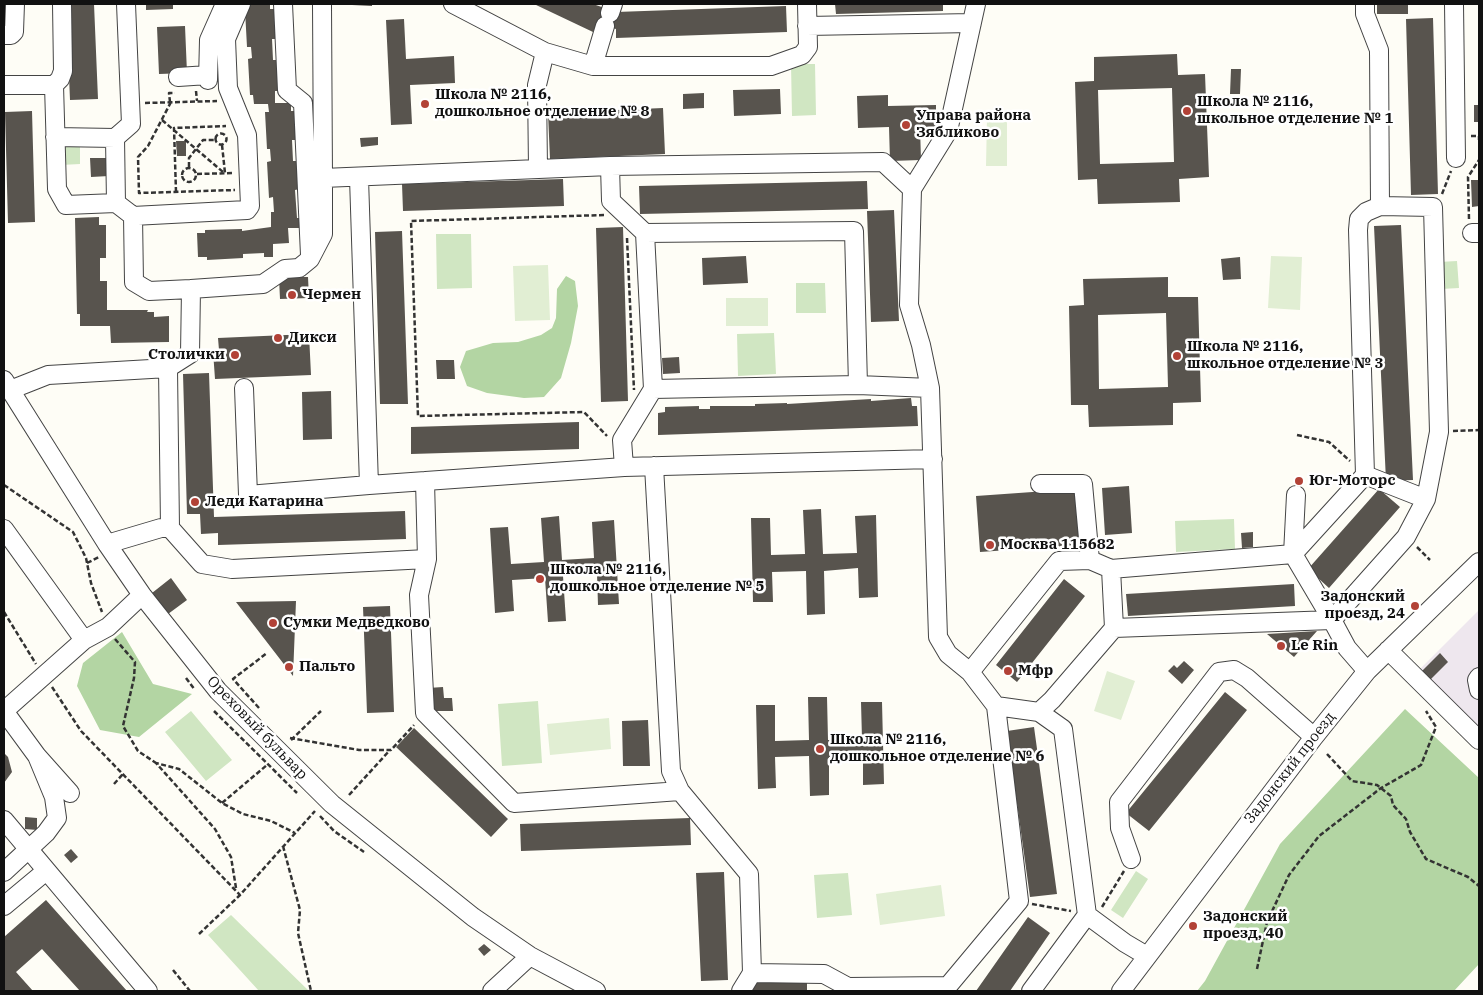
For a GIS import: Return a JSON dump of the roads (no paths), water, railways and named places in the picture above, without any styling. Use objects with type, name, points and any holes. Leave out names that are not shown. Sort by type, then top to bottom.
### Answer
[{"type":"street","points":[[4,35],[11,35],[14,32],[15,4]]},
{"type":"street","points":[[4,85],[54,84],[60,79],[63,71],[62,4]]},
{"type":"street","points":[[55,137],[115,138],[131,124],[126,4]]},
{"type":"street","points":[[178,77],[208,78],[209,40],[224,4]]},
{"type":"street","points":[[54,84],[57,189],[66,205],[116,203],[133,216],[247,210],[250,206],[248,135],[228,88],[226,39],[241,4]]},
{"type":"street","points":[[282,4],[287,90],[303,103],[310,259]]},
{"type":"street","points":[[133,216],[134,282],[149,291],[263,284],[285,269],[299,268],[310,259],[323,234],[322,4]]},
{"type":"street","points":[[453,4],[545,52],[592,66],[771,66],[802,55],[808,47],[807,4]]},
{"type":"street","points":[[752,973],[824,974],[848,987],[948,986],[1019,901],[996,706],[970,672],[948,654],[938,637],[930,388],[921,345],[909,305],[912,189],[948,131],[976,4]]},
{"type":"street","points":[[1365,4],[1365,14],[1379,50],[1380,206]]},
{"type":"street","points":[[1454,4],[1456,158]]},
{"type":"street","points":[[592,66],[609,14]]},
{"type":"street","points":[[807,26],[972,23]]},
{"type":"street","points":[[538,169],[537,85],[545,52]]},
{"type":"street","points":[[115,138],[116,203]]},
{"type":"street","points":[[323,178],[359,178],[610,166],[883,162],[912,189]]},
{"type":"street","points":[[610,166],[612,201],[645,233],[653,389],[622,440],[623,460]]},
{"type":"street","points":[[359,178],[369,485]]},
{"type":"street","points":[[970,672],[1059,561],[1090,560],[1111,568],[1293,554],[1365,475],[1359,219],[1366,212],[1380,206],[1432,207],[1439,432],[1426,499],[1406,537],[1332,620],[1114,628]]},
{"type":"street","points":[[645,233],[854,231],[858,385]]},
{"type":"street","points":[[7,385],[48,374],[168,368],[190,354],[191,289]]},
{"type":"street","points":[[168,368],[170,528],[202,564],[232,569],[427,559]]},
{"type":"street","name":"Ореховый бульвар","points":[[7,385],[105,549],[218,691],[332,804],[473,917],[530,956],[596,991]]},
{"type":"street","points":[[653,389],[858,385],[930,388]]},
{"type":"street","points":[[244,388],[248,494],[425,481],[623,460],[654,466],[933,459]]},
{"type":"street","points":[[654,466],[671,771],[680,791],[749,874],[752,973],[741,991]]},
{"type":"street","points":[[1365,475],[1426,499]]},
{"type":"street","points":[[425,481],[427,559],[419,595],[425,712],[514,803],[680,791]]},
{"type":"street","points":[[1040,484],[1083,484],[1090,560]]},
{"type":"street","points":[[1296,495],[1293,554],[1347,648],[1367,671]]},
{"type":"street","points":[[105,549],[162,528],[170,528]]},
{"type":"street","points":[[4,529],[84,640]]},
{"type":"street","name":"Задонский проезд","points":[[1121,991],[1314,737],[1367,671],[1479,562]]},
{"type":"street","points":[[1039,712],[1052,700],[1114,628],[1111,568]]},
{"type":"street","points":[[70,793],[37,756],[4,711],[43,674],[84,640],[108,627],[142,595]]},
{"type":"street","points":[[1388,650],[1479,740]]},
{"type":"street","points":[[1131,859],[1120,828],[1119,802],[1219,672],[1234,670],[1247,678],[1314,737]]},
{"type":"street","points":[[1479,677],[1477,680],[1479,690]]},
{"type":"street","points":[[996,706],[1039,712],[1063,729],[1091,917],[1125,943],[1147,956]]},
{"type":"street","points":[[4,872],[46,833],[57,818],[54,797],[37,756]]},
{"type":"street","points":[[4,820],[148,991]]},
{"type":"street","points":[[4,906],[46,871]]},
{"type":"street","points":[[1031,991],[1091,917]]},
{"type":"street","points":[[492,991],[530,956]]},
{"type":"place","name":"Школа № 2116, дошкольное отделение № 8","points":[[425,104]]},
{"type":"place","name":"Школа № 2116, школьное отделение № 1","points":[[1187,111]]},
{"type":"place","name":"Управа района Зябликово","points":[[906,125]]},
{"type":"place","name":"Чермен","points":[[292,295]]},
{"type":"place","name":"Дикси","points":[[278,338]]},
{"type":"place","name":"Столички","points":[[235,355]]},
{"type":"place","name":"Школа № 2116, школьное отделение № 3","points":[[1177,356]]},
{"type":"place","name":"Юг-Моторс","points":[[1299,481]]},
{"type":"place","name":"Леди Катарина","points":[[195,502]]},
{"type":"place","name":"Москва 115682","points":[[990,545]]},
{"type":"place","name":"Школа № 2116, дошкольное отделение № 5","points":[[540,579]]},
{"type":"place","name":"Задонский проезд, 24","points":[[1415,606]]},
{"type":"place","name":"Сумки Медведково","points":[[273,623]]},
{"type":"place","name":"Le Rin","points":[[1281,646]]},
{"type":"place","name":"Пальто","points":[[289,667]]},
{"type":"place","name":"Мфр","points":[[1008,671]]},
{"type":"place","name":"Школа № 2116, дошкольное отделение № 6","points":[[820,749]]},
{"type":"place","name":"Задонский проезд, 40","points":[[1193,926]]}]
